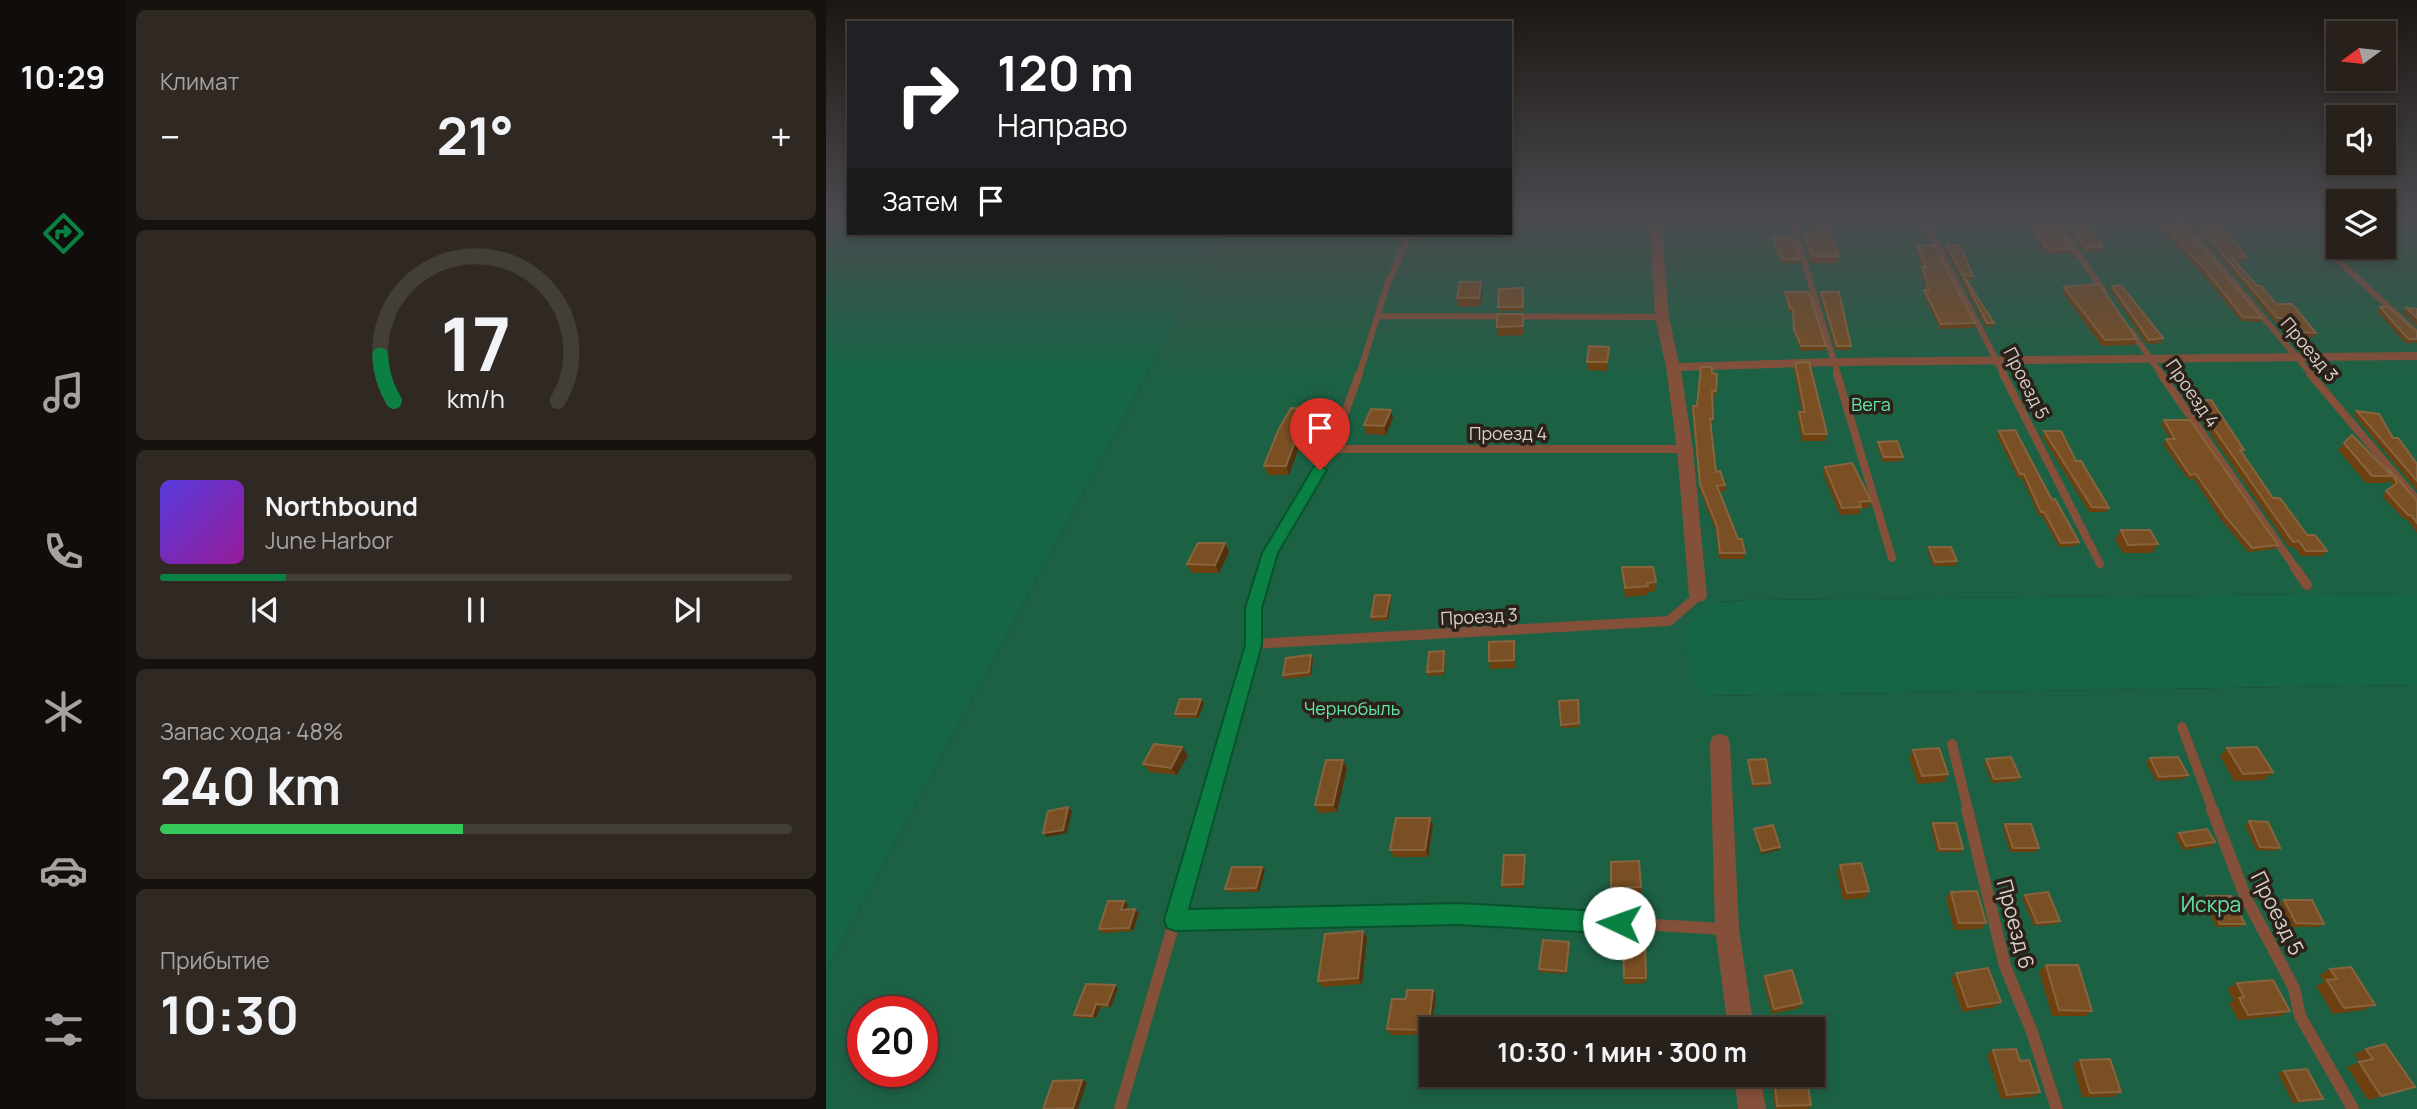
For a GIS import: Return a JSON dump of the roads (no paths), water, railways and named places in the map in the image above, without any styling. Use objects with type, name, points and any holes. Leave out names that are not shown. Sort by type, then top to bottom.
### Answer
[{"type":"street","points":[[1659,270],[1662,317],[1673,367],[1685,449],[1698,596]]},
{"type":"street","points":[[1673,367],[1833,362],[2417,356]]},
{"type":"street","points":[[1720,743],[1727,929],[1739,1017]]},
{"type":"street","points":[[1749,1087],[1752,1109]]},
{"type":"lane","points":[[1120,1109],[1254,645],[1254,608],[1270,553],[1332,449],[1392,270]]},
{"type":"lane","points":[[1806,270],[1892,558]]},
{"type":"lane","name":"Проезд 5","points":[[1950,270],[2100,564]]},
{"type":"lane","points":[[2089,270],[2113,305]]},
{"type":"lane","name":"Проезд 3","points":[[2222,270],[2417,500]]},
{"type":"lane","points":[[2348,270],[2417,333]]},
{"type":"lane","points":[[1378,316],[1662,317]]},
{"type":"lane","name":"Проезд 4","points":[[2128,326],[2307,585]]},
{"type":"lane","name":"Проезд 4","points":[[1332,449],[1685,449]]},
{"type":"lane","name":"Проезд 3","points":[[1254,645],[1669,621],[1698,596]]},
{"type":"lane","name":"Проезд 5","points":[[2182,727],[2245,896],[2294,988],[2300,1016],[2353,1109]]},
{"type":"lane","name":"Проезд 6","points":[[1952,744],[2005,966],[2032,1032],[2057,1109]]},
{"type":"lane","points":[[1175,920],[1458,914],[1727,929]]},
{"type":"park label","name":"Вега","points":[[1871,404]]},
{"type":"park label","name":"Чернобыль","points":[[1352,708]]},
{"type":"park label","name":"Искра","points":[[2211,904]]}]
